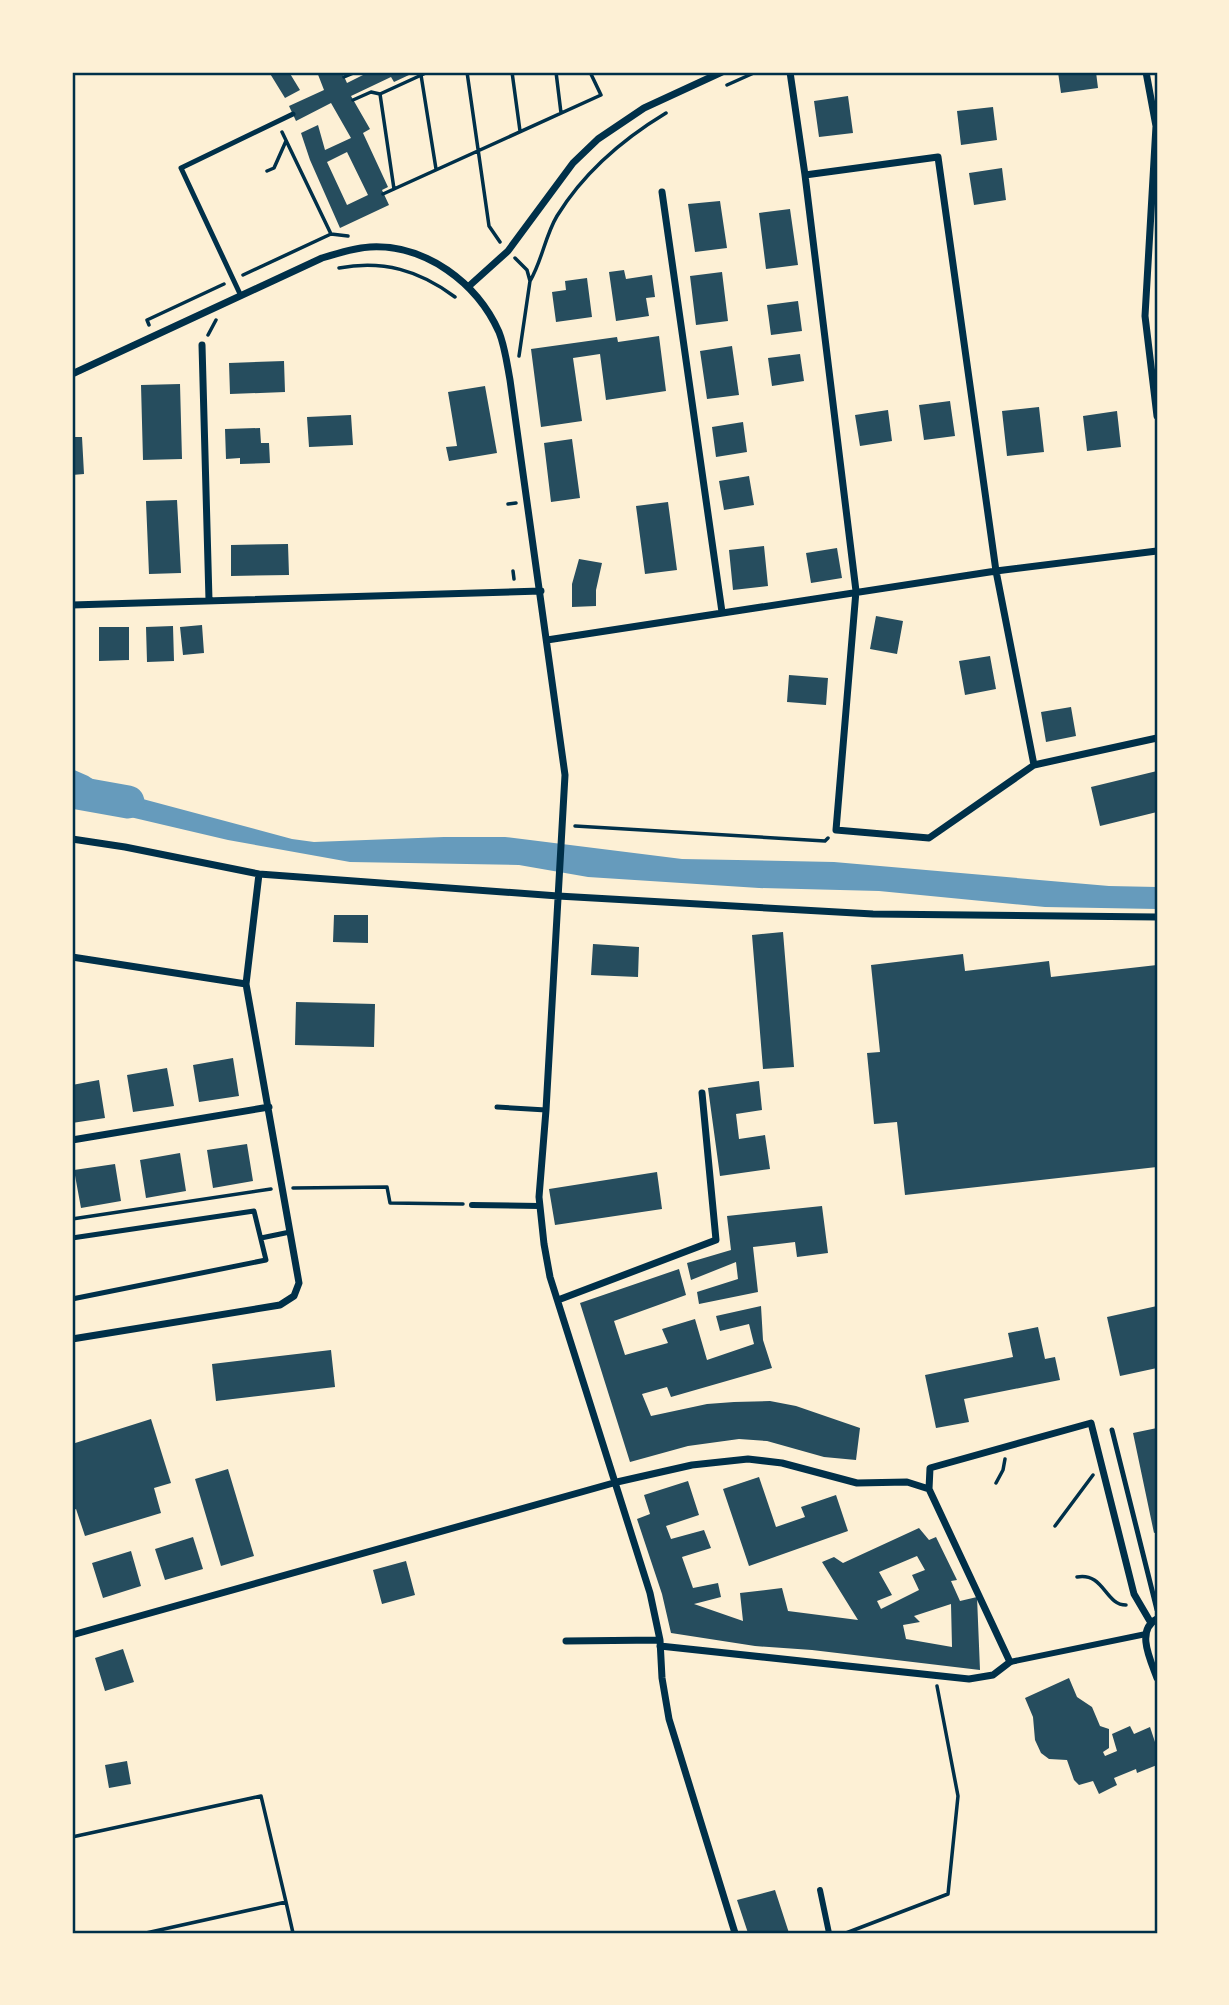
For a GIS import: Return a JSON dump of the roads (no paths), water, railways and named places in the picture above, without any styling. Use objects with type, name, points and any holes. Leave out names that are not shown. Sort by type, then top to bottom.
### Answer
[{"type":"street","points":[[468,287],[508,251],[573,163],[598,139],[644,108],[722,72]]},
{"type":"street","points":[[790,72],[856,592],[836,830],[929,838],[1034,765],[1157,738]]},
{"type":"street","points":[[1146,72],[1156,126],[1145,316],[1157,416]]},
{"type":"street","points":[[805,175],[938,158],[996,570],[1034,765]]},
{"type":"street","points":[[662,192],[722,612]]},
{"type":"street","points":[[72,374],[322,258],[371,247],[396,248],[422,257],[457,276],[468,287],[498,330],[510,380],[565,775],[547,1110],[539,1206],[546,1255],[650,1592],[660,1643],[662,1678],[669,1719],[735,1933]]},
{"type":"street","points":[[202,345],[209,600]]},
{"type":"street","points":[[547,640],[996,570],[1157,551]]},
{"type":"street","points":[[72,606],[541,591]]},
{"type":"street","points":[[72,839],[259,874],[558,896],[873,914],[1157,917]]},
{"type":"street","points":[[72,1339],[280,1305],[294,1296],[299,1283],[246,984],[259,874]]},
{"type":"street","points":[[72,957],[246,984]]},
{"type":"street","points":[[558,1300],[716,1240],[702,1093]]},
{"type":"street","points":[[72,1140],[269,1107]]},
{"type":"street","points":[[472,1205],[539,1206]]},
{"type":"street","points":[[1010,1662],[929,1489],[930,1468],[1091,1423],[1134,1594],[1154,1621],[1146,1634],[1146,1647],[1157,1678]]},
{"type":"street","points":[[72,1636],[617,1482],[692,1465],[748,1459],[782,1463],[857,1483],[907,1482],[929,1489]]},
{"type":"street","points":[[566,1641],[660,1643],[969,1679],[993,1675],[1010,1662],[1146,1634]]},
{"type":"street","points":[[820,1890],[830,1933]]},
{"type":"lane","points":[[241,296],[181,168],[293,114]]},
{"type":"lane","points":[[497,1107],[547,1110]]},
{"type":"lane","points":[[72,1238],[254,1211],[266,1260],[72,1299]]},
{"type":"lane","points":[[261,1238],[290,1232]]},
{"type":"lane","points":[[1112,1430],[1157,1610]]},
{"type":"water","points":[[72,769],[109,790],[292,839],[314,842],[505,837],[682,859],[834,862],[1109,886],[1157,887],[1157,909],[1045,907],[879,891],[759,888],[588,877],[519,865],[350,862],[228,840],[113,813],[87,795],[72,792]]},
{"type":"waterway","points":[[72,792],[128,802]]}]
